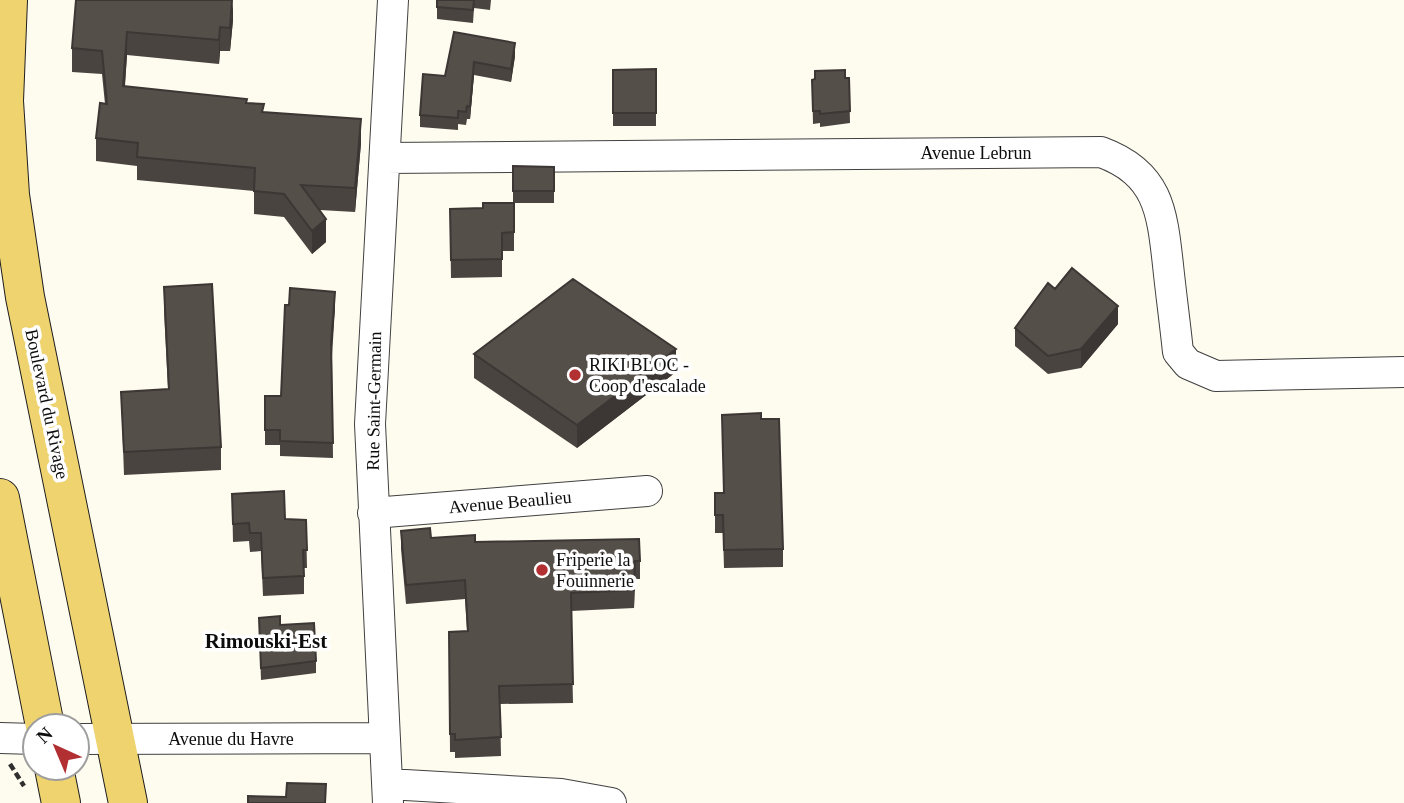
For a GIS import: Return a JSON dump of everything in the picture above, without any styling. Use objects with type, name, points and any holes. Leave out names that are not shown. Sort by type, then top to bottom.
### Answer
[{"type":"main road","name":"Boulevard du Rivage","points":[[8,0],[4,101],[10,195],[24,297],[128,803]]},
{"type":"main road","points":[[0,498],[42,712]]},
{"type":"street","name":"Rue Saint-Germain","points":[[388,793],[370,424],[393,0]]},
{"type":"street","name":"Avenue Lebrun","points":[[386,158],[1101,152],[1125,161],[1148,184],[1162,212],[1178,352],[1188,364],[1216,376],[1404,372]]},
{"type":"street","name":"Avenue Beaulieu","points":[[373,513],[647,491]]},
{"type":"street","points":[[1,738],[21,739]]},
{"type":"street","name":"Avenue du Havre","points":[[91,739],[385,738]]},
{"type":"street","points":[[388,793],[561,794],[611,803]]},
{"type":"path","points":[[1,738],[10,765],[47,788]]},
{"type":"building","points":[[76,0],[232,0],[230,28],[220,27],[219,40],[127,32],[123,86],[247,99],[246,103],[264,104],[262,112],[361,119],[355,188],[301,185],[326,219],[312,231],[284,194],[254,191],[255,168],[137,157],[138,143],[96,138],[100,103],[107,104],[102,51],[72,48]]},
{"type":"building","points":[[437,0],[474,0],[473,10],[437,7]]},
{"type":"building","points":[[454,32],[515,43],[511,69],[474,62],[470,107],[467,106],[466,112],[458,111],[458,118],[420,115],[423,74],[445,76]]},
{"type":"building","points":[[656,69],[656,113],[613,113],[613,70]]},
{"type":"building","points":[[845,70],[845,78],[849,78],[850,111],[820,114],[820,111],[813,111],[812,80],[815,79],[815,71]]},
{"type":"building","points":[[513,166],[554,167],[554,191],[513,191]]},
{"type":"building","points":[[483,203],[514,203],[514,232],[502,233],[502,259],[451,260],[450,209],[483,208]]},
{"type":"building","points":[[1072,268],[1118,306],[1081,349],[1048,356],[1015,328],[1048,283],[1055,289]]},
{"type":"building","name":"RIKI BLOC - Coop d'escalade","points":[[573,279],[676,349],[577,425],[474,354]]},
{"type":"building","points":[[212,284],[221,447],[124,452],[121,392],[169,389],[164,287]]},
{"type":"building","points":[[290,288],[335,292],[331,344],[333,443],[280,441],[280,430],[265,430],[265,396],[281,396],[285,305],[289,305]]},
{"type":"building","points":[[761,413],[761,419],[779,419],[783,549],[724,550],[723,515],[715,515],[715,493],[724,493],[722,415]]},
{"type":"building","points":[[284,491],[285,519],[306,520],[304,576],[263,578],[261,533],[250,533],[249,523],[233,524],[232,494]]},
{"type":"building","points":[[430,528],[431,538],[475,535],[475,542],[639,539],[640,561],[635,561],[634,590],[571,593],[573,684],[499,686],[501,737],[455,740],[455,734],[450,734],[449,632],[468,631],[465,580],[406,585],[401,531]]},
{"type":"building","points":[[280,616],[280,625],[314,623],[316,661],[261,668],[259,618]]},
{"type":"building","points":[[287,783],[326,784],[325,803],[248,803],[248,796],[286,797]]},
{"type":"place","name":"RIKI BLOC - Coop d'escalade","points":[[575,375]]},
{"type":"place","name":"Friperie la Fouinnerie","points":[[542,570]]},
{"type":"district","name":"Rimouski-Est","points":[[266,641]]}]
